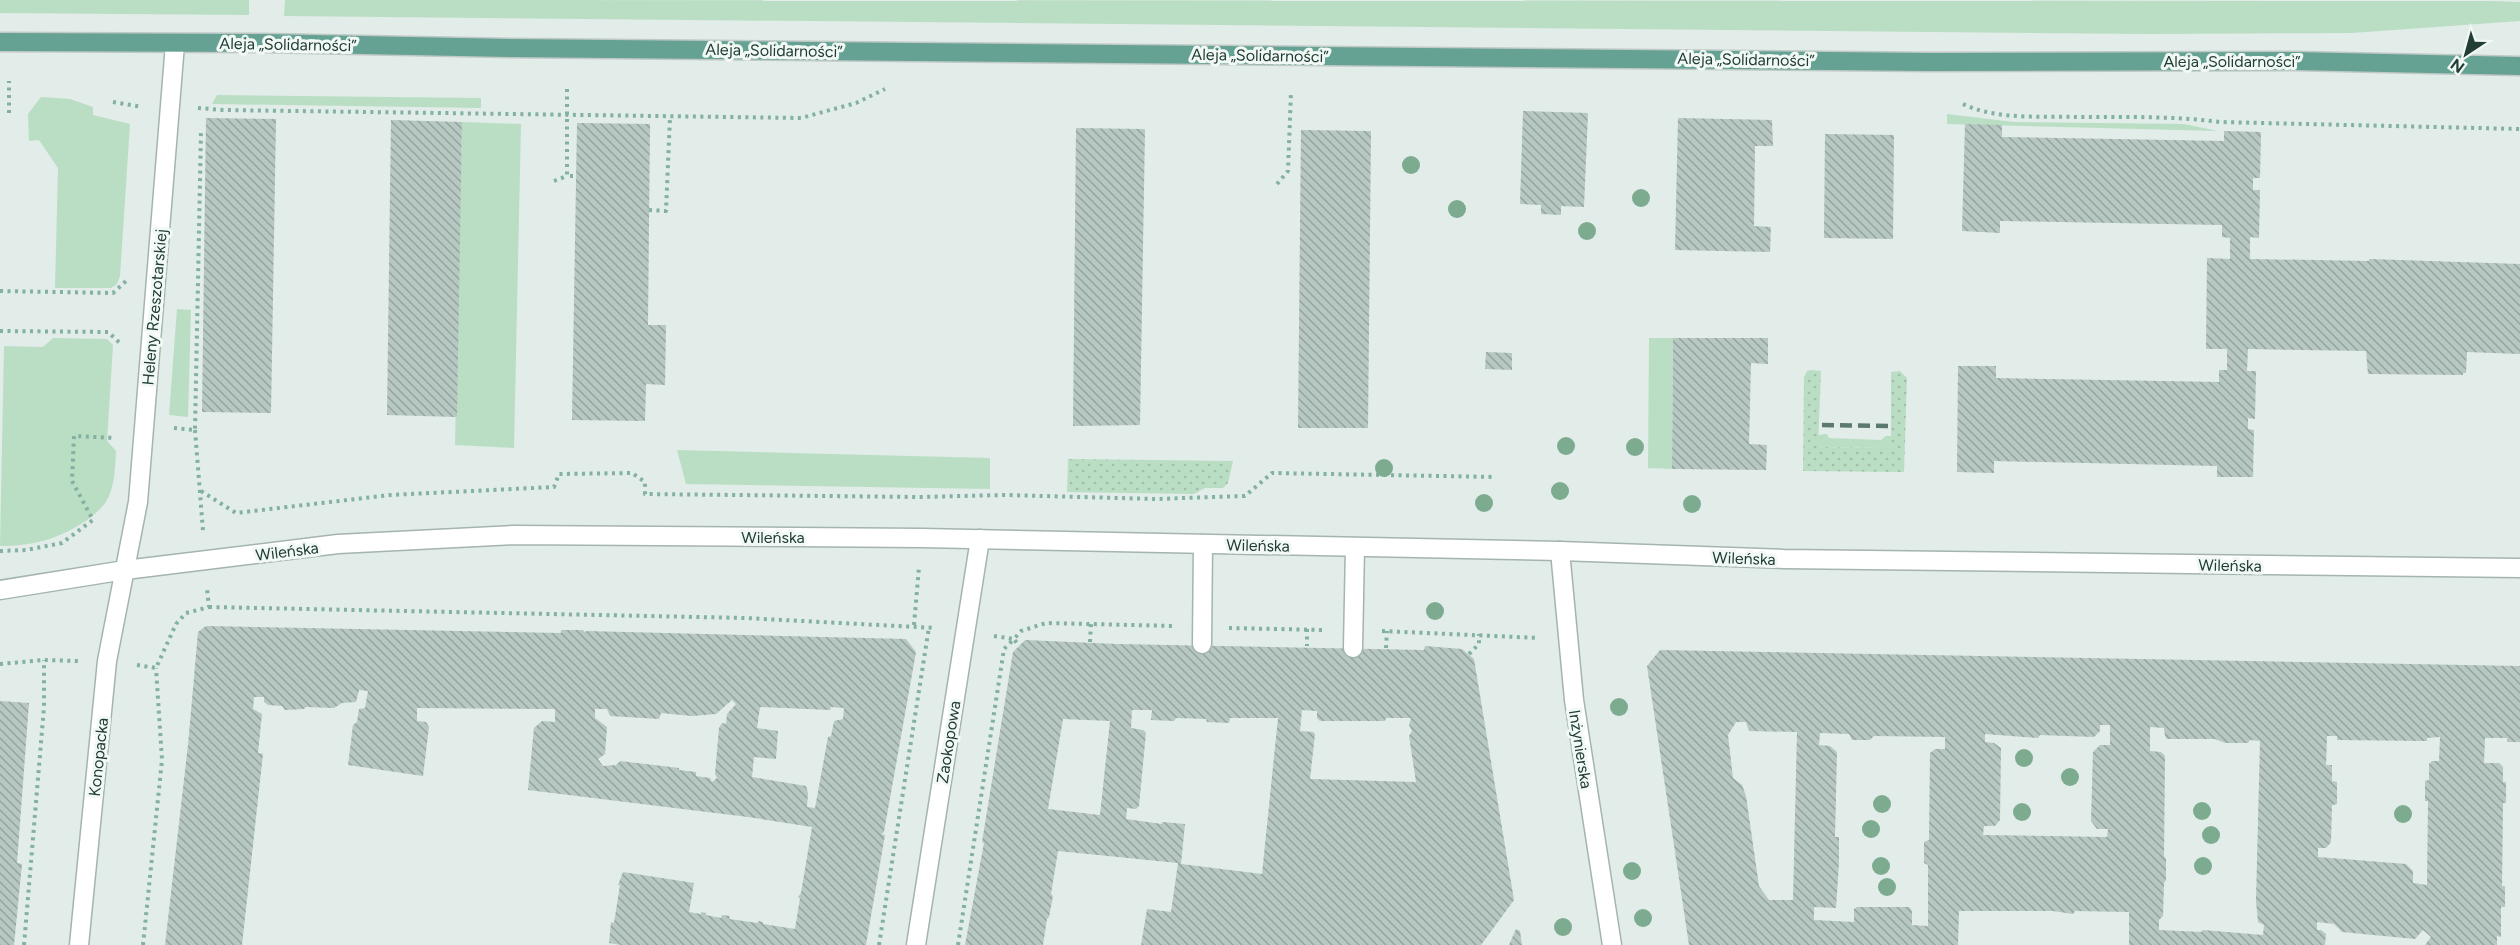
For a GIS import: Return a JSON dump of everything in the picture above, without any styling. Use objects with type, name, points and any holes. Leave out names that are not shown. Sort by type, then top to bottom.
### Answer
[{"type":"main road","name":"Aleja „Solidarności”","points":[[0,42],[1930,62],[2295,61],[2520,66]]},
{"type":"street","name":"Heleny Rzeszotarskiej","points":[[125,570],[138,502],[175,44]]},
{"type":"street","name":"Wileńska","points":[[0,590],[125,570],[338,544],[513,535],[980,539],[1560,551],[1784,559],[2520,568]]},
{"type":"street","name":"Zaokopowa","points":[[916,945],[980,539]]},
{"type":"street","points":[[1202,636],[1203,544]]},
{"type":"street","points":[[1354,639],[1355,547]]},
{"type":"street","name":"Inżynierska","points":[[1560,551],[1574,700],[1612,945]]},
{"type":"street","name":"Konopacka","points":[[79,945],[107,661],[125,570]]},
{"type":"path","points":[[9,81],[9,113]]},
{"type":"path","points":[[567,89],[567,176]]},
{"type":"path","points":[[195,107],[223,110],[801,118],[846,106],[885,89]]},
{"type":"path","points":[[1277,184],[1288,171],[1291,92]]},
{"type":"path","points":[[113,102],[138,106]]},
{"type":"path","points":[[1963,104],[1977,111],[2030,116],[2183,117],[2220,122],[2520,129]]},
{"type":"path","points":[[649,210],[666,211],[670,117]]},
{"type":"path","points":[[554,181],[567,176],[577,176]]},
{"type":"path","points":[[0,291],[113,294],[127,280]]},
{"type":"path","points":[[0,331],[108,332],[122,346]]},
{"type":"path","points":[[0,551],[26,550],[62,543],[93,520],[72,481],[74,436],[116,438]]},
{"type":"path","points":[[201,491],[236,513],[390,495],[554,487],[559,474],[632,473],[645,482],[645,494],[919,497],[1005,495],[1156,499],[1245,496],[1272,473],[1496,477]]},
{"type":"path","points":[[209,607],[745,618],[929,627],[1014,639],[1019,646]]},
{"type":"path","points":[[958,945],[1004,649],[1021,631],[1046,623],[1091,624],[1202,636],[1307,629],[1354,639],[1387,632],[1544,638]]},
{"type":"path","points":[[1090,642],[1091,624]]},
{"type":"path","points":[[879,945],[929,627]]},
{"type":"path","points":[[1307,629],[1307,646]]},
{"type":"path","points":[[1386,648],[1387,632]]},
{"type":"path","points":[[1469,654],[1479,644],[1479,634]]},
{"type":"path","points":[[24,945],[44,707],[44,660]]},
{"type":"path","points":[[143,945],[162,760],[156,668]]},
{"type":"green space","points":[[0,0],[249,0],[249,15],[0,13]]},
{"type":"green space","points":[[285,0],[2490,1],[2520,2],[2520,21],[2352,33],[2148,34],[284,16]]},
{"type":"green space","points":[[217,95],[481,98],[481,108],[212,104]]},
{"type":"green space","points":[[41,97],[70,99],[93,107],[93,115],[130,124],[120,276],[117,284],[111,288],[55,288],[58,168],[39,140],[29,141],[28,114]]},
{"type":"green space","points":[[1947,114],[2014,122],[2184,124],[2218,131],[1947,124]]},
{"type":"green space","points":[[462,122],[521,124],[514,448],[455,445]]},
{"type":"green space","points":[[177,309],[191,310],[188,417],[169,415]]},
{"type":"green space","points":[[53,338],[107,339],[113,345],[107,441],[116,451],[112,485],[109,496],[102,507],[77,527],[56,537],[35,543],[0,546],[4,346],[43,347]]},
{"type":"green space","points":[[1649,338],[1673,338],[1672,469],[1648,468]]},
{"type":"green space","points":[[1807,371],[1821,371],[1818,447],[1891,448],[1891,372],[1900,371],[1907,378],[1904,472],[1803,471],[1804,377]]},
{"type":"green space","points":[[1827,434],[1829,438],[1881,440],[1886,436],[1891,436],[1891,448],[1818,447],[1818,435]]},
{"type":"green space","points":[[677,450],[990,458],[990,489],[686,484]]},
{"type":"green space","points":[[1068,459],[1233,461],[1228,483],[1223,488],[1205,488],[1194,494],[1067,492]]},
{"type":"building","points":[[1523,111],[1588,113],[1584,207],[1561,206],[1561,215],[1541,214],[1541,205],[1520,204]]},
{"type":"building","points":[[206,118],[276,119],[271,413],[202,412]]},
{"type":"building","points":[[1678,118],[1772,120],[1773,146],[1755,146],[1754,226],[1771,227],[1770,252],[1675,250]]},
{"type":"building","points":[[391,120],[462,122],[457,417],[387,415]]},
{"type":"building","points":[[577,123],[650,124],[648,325],[666,325],[665,385],[646,384],[645,421],[572,420]]},
{"type":"building","points":[[1965,124],[2002,125],[2002,137],[2224,141],[2224,131],[2261,132],[2260,178],[2253,178],[2253,190],[2260,190],[2259,238],[2250,237],[2250,259],[2369,261],[2369,259],[2520,264],[2520,354],[2467,352],[2466,373],[2463,375],[2368,374],[2366,351],[2248,349],[2247,371],[2256,371],[2255,419],[2248,418],[2248,429],[2254,430],[2253,477],[2217,477],[2217,466],[1994,461],[1994,473],[1957,472],[1958,366],[1996,366],[1996,378],[2219,382],[2219,370],[2227,370],[2227,349],[2206,349],[2207,258],[2230,259],[2230,238],[2222,237],[2222,225],[2000,221],[2000,233],[1962,231]]},
{"type":"building","points":[[1076,128],[1145,129],[1140,425],[1073,426]]},
{"type":"building","points":[[1301,130],[1371,131],[1368,428],[1298,428]]},
{"type":"building","points":[[1825,134],[1894,135],[1893,239],[1824,238]]},
{"type":"building","points":[[1673,338],[1768,338],[1768,364],[1751,363],[1749,444],[1767,445],[1766,470],[1672,469]]},
{"type":"building","points":[[1486,352],[1512,353],[1512,370],[1485,369]]},
{"type":"building","points":[[206,626],[561,633],[561,630],[583,630],[585,632],[906,639],[916,652],[884,832],[881,834],[885,835],[866,945],[621,945],[609,943],[611,922],[614,923],[620,885],[618,885],[623,872],[694,883],[689,912],[701,914],[701,912],[721,918],[722,915],[730,916],[729,919],[758,923],[758,921],[763,924],[795,929],[800,898],[798,897],[801,893],[812,827],[528,790],[534,728],[542,721],[555,722],[555,709],[417,708],[417,721],[426,722],[429,727],[423,776],[348,765],[353,725],[357,722],[359,709],[365,708],[368,691],[359,690],[356,702],[342,703],[334,708],[306,707],[285,710],[282,706],[268,705],[264,702],[264,697],[254,697],[253,709],[262,714],[258,753],[263,754],[242,945],[165,945],[188,745],[198,632]],"holes":[[[732,700],[736,704],[727,714],[726,724],[722,723],[719,728],[715,774],[717,778],[712,782],[710,778],[696,776],[696,772],[679,770],[679,768],[620,761],[616,765],[603,766],[598,759],[605,754],[607,727],[595,718],[595,709],[607,709],[610,716],[659,719],[661,713],[692,716],[716,714]],[[760,707],[830,710],[831,707],[844,708],[843,719],[834,721],[831,736],[828,737],[815,808],[807,807],[806,786],[752,777],[754,757],[776,759],[778,731],[757,728]]]},
{"type":"building","points":[[1025,640],[1424,650],[1425,646],[1462,649],[1474,659],[1514,900],[1481,945],[1141,945],[1147,909],[1171,912],[1178,863],[1058,851],[1051,894],[1053,896],[1043,945],[965,945],[984,843],[982,842],[1013,652]],"holes":[[[1132,710],[1152,710],[1151,720],[1206,719],[1207,722],[1229,723],[1230,718],[1278,718],[1262,874],[1181,864],[1185,824],[1162,822],[1162,824],[1126,819],[1127,808],[1136,809],[1139,806],[1146,733],[1143,730],[1131,728]],[[1302,710],[1317,711],[1317,718],[1320,721],[1385,721],[1386,718],[1411,718],[1409,725],[1412,731],[1409,736],[1416,782],[1310,779],[1315,734],[1300,731]],[[1063,719],[1110,721],[1100,815],[1048,809]]]},
{"type":"building","points":[[1660,650],[2520,666],[2520,742],[2507,742],[2507,738],[2485,738],[2484,763],[2499,763],[2503,767],[2503,782],[2506,782],[2506,803],[2503,803],[2502,886],[2505,886],[2505,907],[2501,907],[2501,937],[2497,936],[2497,945],[2425,945],[2431,937],[2423,930],[2415,939],[2342,932],[2334,924],[2317,922],[2317,930],[2326,934],[2325,945],[2129,945],[2129,912],[2075,911],[2073,914],[2053,911],[1959,911],[1958,945],[1689,945],[1647,666]],"holes":[[[1736,722],[1746,722],[1749,731],[1797,732],[1793,900],[1769,900],[1759,886],[1746,796],[1742,785],[1733,778],[1728,735]],[[2100,725],[2110,725],[2110,745],[2100,745],[2093,752],[2091,821],[2097,829],[2108,829],[2107,837],[1983,835],[1984,826],[1995,826],[2000,820],[2001,748],[1994,743],[1985,742],[1985,734],[2038,738],[2040,735],[2094,737],[2100,731]],[[2150,727],[2164,728],[2167,739],[2215,739],[2225,743],[2260,741],[2256,901],[2258,922],[2264,925],[2263,935],[2203,930],[2201,932],[2159,930],[2159,920],[2163,916],[2166,880],[2164,856],[2165,756],[2161,752],[2150,751]],[[1820,733],[1849,734],[1852,740],[1870,740],[1874,736],[1945,737],[1945,749],[1935,749],[1930,753],[1929,840],[1924,842],[1924,863],[1928,865],[1928,926],[1912,925],[1912,911],[1909,907],[1857,907],[1854,909],[1854,922],[1814,920],[1814,907],[1836,908],[1839,863],[1839,837],[1835,837],[1837,752],[1830,746],[1819,745]],[[2327,736],[2337,736],[2337,740],[2427,741],[2427,738],[2440,737],[2439,761],[2432,761],[2429,764],[2429,780],[2425,781],[2425,801],[2428,801],[2427,885],[2413,883],[2413,871],[2406,864],[2318,857],[2318,848],[2326,848],[2331,842],[2332,805],[2337,804],[2337,782],[2332,781],[2332,765],[2326,765]]]},
{"type":"building","points":[[0,701],[29,703],[17,863],[22,864],[14,945],[0,945]]},
{"type":"building","points":[[1516,929],[1520,931],[1522,945],[1509,945]]},
{"type":"railway","points":[[1822,425],[1889,426]]}]
